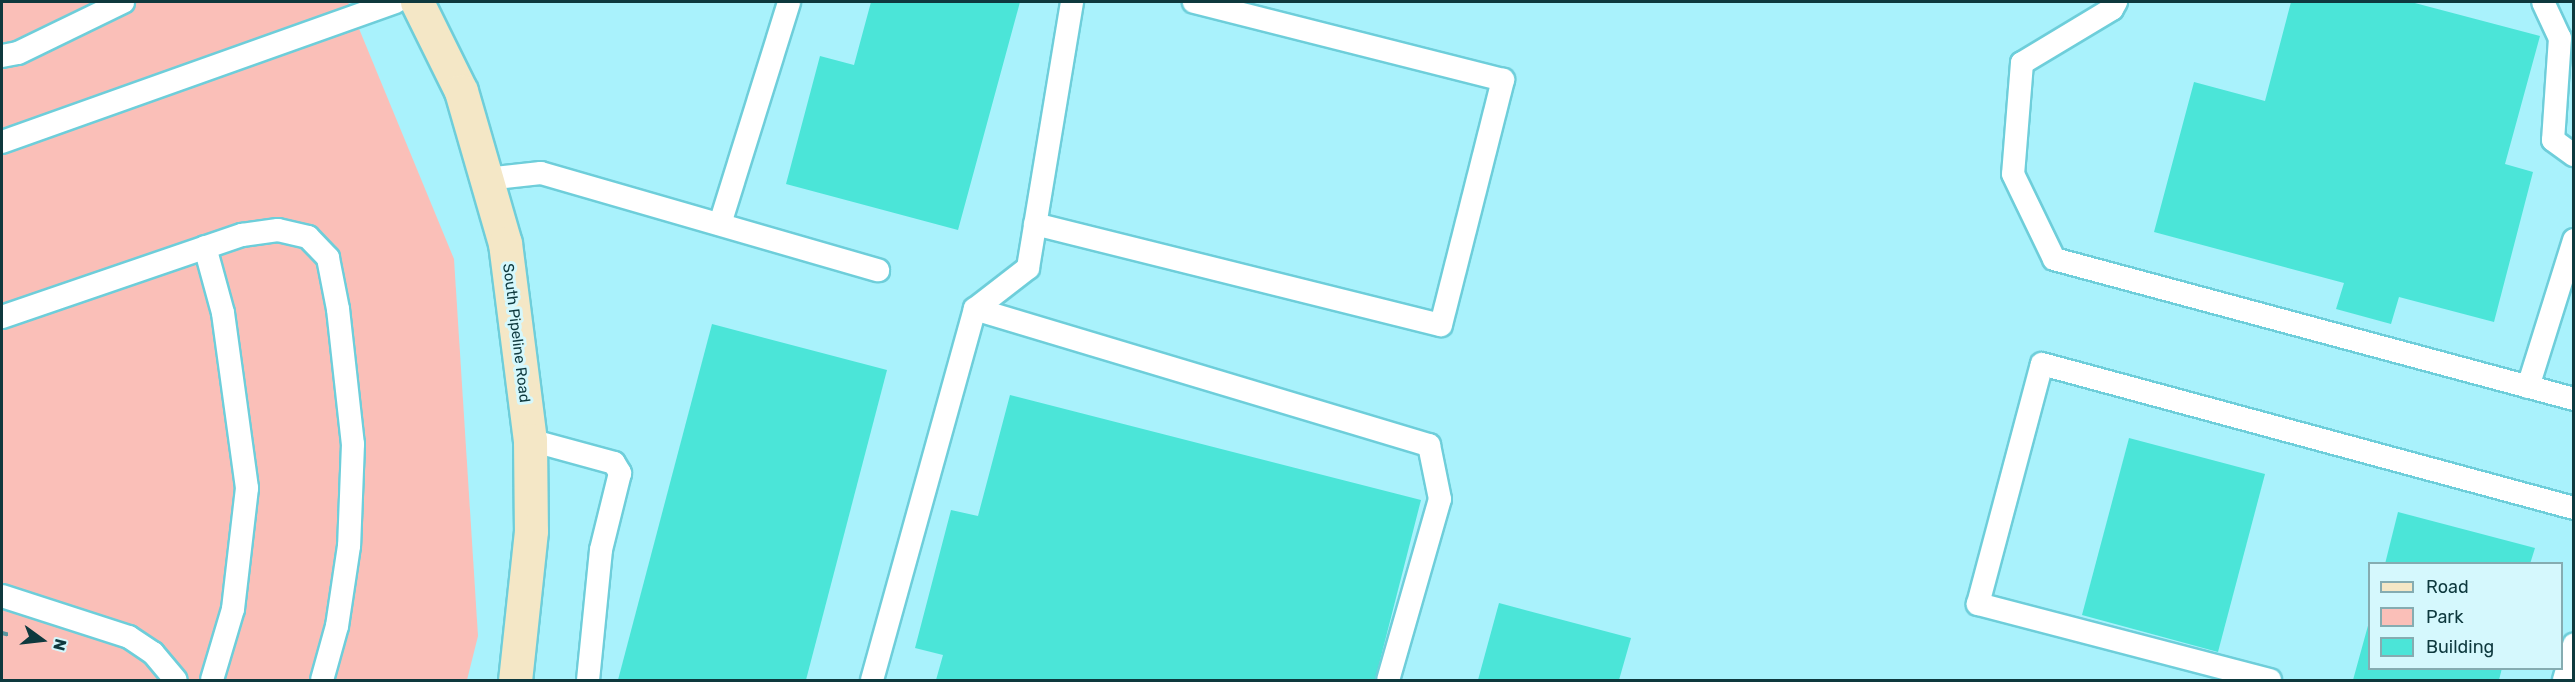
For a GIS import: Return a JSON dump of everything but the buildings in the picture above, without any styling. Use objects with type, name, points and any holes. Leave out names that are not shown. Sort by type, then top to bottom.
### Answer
[{"type":"street","name":"South Pipeline Road","points":[[417,2],[461,91],[505,243],[530,440],[531,531],[515,681]]},
{"type":"lane","points":[[2,56],[18,52],[123,2]]},
{"type":"lane","points":[[2,142],[396,2]]},
{"type":"lane","points":[[720,224],[789,2]]},
{"type":"lane","points":[[872,681],[975,309],[1028,268],[1072,2]]},
{"type":"lane","points":[[1035,224],[1441,325],[1503,80],[1194,2]]},
{"type":"lane","points":[[2116,2],[2112,9],[2022,63],[2013,174],[2054,259],[2574,399]]},
{"type":"lane","points":[[2543,2],[2560,38],[2553,140],[2574,155]]},
{"type":"lane","points":[[486,179],[541,172],[878,270]]},
{"type":"lane","points":[[2,317],[242,235],[278,230],[308,237],[328,258],[338,309],[352,444],[349,546],[337,626],[322,681]]},
{"type":"lane","points":[[2528,387],[2574,240]]},
{"type":"lane","points":[[205,247],[224,313],[247,489],[233,609],[212,681]]},
{"type":"lane","points":[[975,309],[1429,445],[1440,499],[1388,681]]},
{"type":"lane","points":[[2270,681],[1978,604],[2042,364],[2574,508]]},
{"type":"lane","points":[[530,440],[614,463],[620,473],[600,560],[588,681]]},
{"type":"lane","points":[[2,596],[129,637],[153,653],[176,681]]},
{"type":"lane","points":[[2564,681],[2574,644]]},
{"type":"green space","points":[[2,2],[348,2],[454,259],[478,636],[467,680],[2,680]]}]
